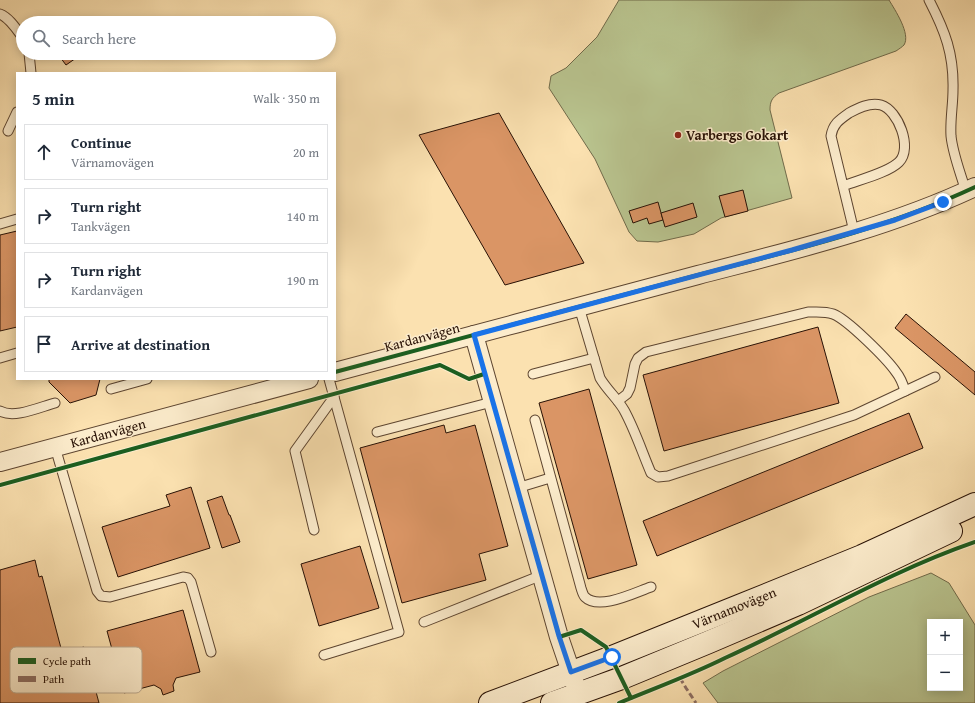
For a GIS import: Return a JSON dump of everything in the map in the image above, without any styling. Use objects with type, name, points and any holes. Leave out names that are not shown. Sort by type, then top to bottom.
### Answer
[{"type":"main road","name":"Värnamovägen","points":[[490,703],[612,657],[862,556],[975,504]]},
{"type":"main road","name":"Värnamovägen","points":[[552,703],[622,678],[791,606],[975,520]]},
{"type":"street","name":"Kardanvägen","points":[[336,372],[734,266],[854,232],[895,220],[970,190]]},
{"type":"street","points":[[474,335],[542,575],[578,693]]},
{"type":"street","name":"Kardanvägen","points":[[0,462],[298,380]]},
{"type":"lane","points":[[928,0],[941,24],[950,53],[953,89],[951,136],[970,190]]},
{"type":"lane","points":[[0,14],[3,15],[16,28]]},
{"type":"lane","points":[[30,60],[31,72]]},
{"type":"lane","points":[[843,186],[890,168],[903,157],[905,140],[894,116],[888,109],[880,105],[870,105],[855,110],[841,119],[832,128],[831,136],[854,232]]},
{"type":"lane","points":[[8,131],[16,114]]},
{"type":"lane","points":[[0,224],[16,219]]},
{"type":"lane","points":[[579,307],[600,378],[624,411],[651,473],[658,477],[668,476],[854,415],[935,377]]},
{"type":"lane","points":[[618,401],[627,394],[630,388],[635,364],[638,358],[646,352],[808,312],[825,312],[834,314],[845,321],[891,365],[906,391]]},
{"type":"lane","points":[[0,358],[16,353]]},
{"type":"lane","points":[[532,374],[594,358]]},
{"type":"lane","points":[[111,389],[143,380]]},
{"type":"lane","points":[[324,655],[399,632],[329,380]]},
{"type":"lane","points":[[314,530],[295,450],[334,397]]},
{"type":"lane","points":[[377,432],[492,402]]},
{"type":"lane","points":[[0,411],[5,414],[14,414],[55,403]]},
{"type":"lane","points":[[534,420],[581,588],[585,597],[593,602],[605,603],[651,587]]},
{"type":"lane","points":[[55,447],[97,592],[101,596],[110,597],[183,576],[188,578],[191,582],[211,652]]},
{"type":"lane","points":[[517,488],[550,478]]},
{"type":"lane","points":[[424,622],[542,575]]},
{"type":"green space","name":"Varbergs Gokart","points":[[619,0],[889,0],[904,29],[906,40],[904,45],[896,51],[779,93],[773,98],[770,110],[792,198],[721,218],[694,234],[658,242],[637,241],[629,232],[595,159],[549,88],[551,76],[566,68],[597,37]]},
{"type":"green space","points":[[931,573],[949,583],[975,625],[975,703],[718,703],[703,683],[723,671],[869,597]]},
{"type":"building","points":[[62,60],[73,60],[66,65]]},
{"type":"building","points":[[499,113],[584,263],[505,285],[419,135]]},
{"type":"building","points":[[743,190],[748,211],[725,217],[719,196]]},
{"type":"building","points":[[658,202],[663,220],[649,224],[647,218],[633,223],[629,211]]},
{"type":"building","points":[[693,203],[697,217],[665,227],[661,213]]},
{"type":"building","points":[[16,231],[16,327],[0,331],[0,235]]},
{"type":"building","points":[[906,314],[975,372],[975,395],[895,328]]},
{"type":"building","points":[[818,327],[839,403],[664,451],[643,375]]},
{"type":"building","points":[[49,380],[100,380],[96,395],[70,403],[49,382]]},
{"type":"building","points":[[589,389],[637,565],[588,579],[539,403]]},
{"type":"building","points":[[909,413],[923,448],[657,556],[643,521]]},
{"type":"building","points":[[444,425],[446,433],[475,425],[508,546],[479,554],[486,580],[402,603],[360,448]]},
{"type":"building","points":[[191,487],[210,548],[118,577],[102,527],[170,506],[166,495]]},
{"type":"building","points":[[222,496],[240,542],[222,548],[207,501]]},
{"type":"building","points":[[360,546],[379,608],[319,626],[301,564]]},
{"type":"building","points":[[35,560],[39,577],[42,576],[61,647],[10,647],[10,693],[96,693],[99,703],[0,703],[0,570]]},
{"type":"building","points":[[183,610],[200,672],[176,678],[173,685],[174,691],[163,695],[161,689],[154,685],[142,688],[142,647],[111,647],[107,631]]},
{"type":"marked path","points":[[680,678],[696,703]]},
{"type":"cycle path","points":[[336,372],[768,257],[873,227],[942,202],[975,187]]},
{"type":"cycle path","points":[[0,485],[440,365],[469,379],[484,374]]},
{"type":"cycle path","points":[[619,703],[712,664],[911,567],[975,542]]},
{"type":"cycle path","points":[[559,637],[581,630],[606,647],[631,698]]},
{"type":"place","name":"Varbergs Gokart","points":[[678,135]]},
{"type":"route","points":[[612,657],[571,672],[559,636],[474,335],[792,250],[895,220],[943,202]]}]
